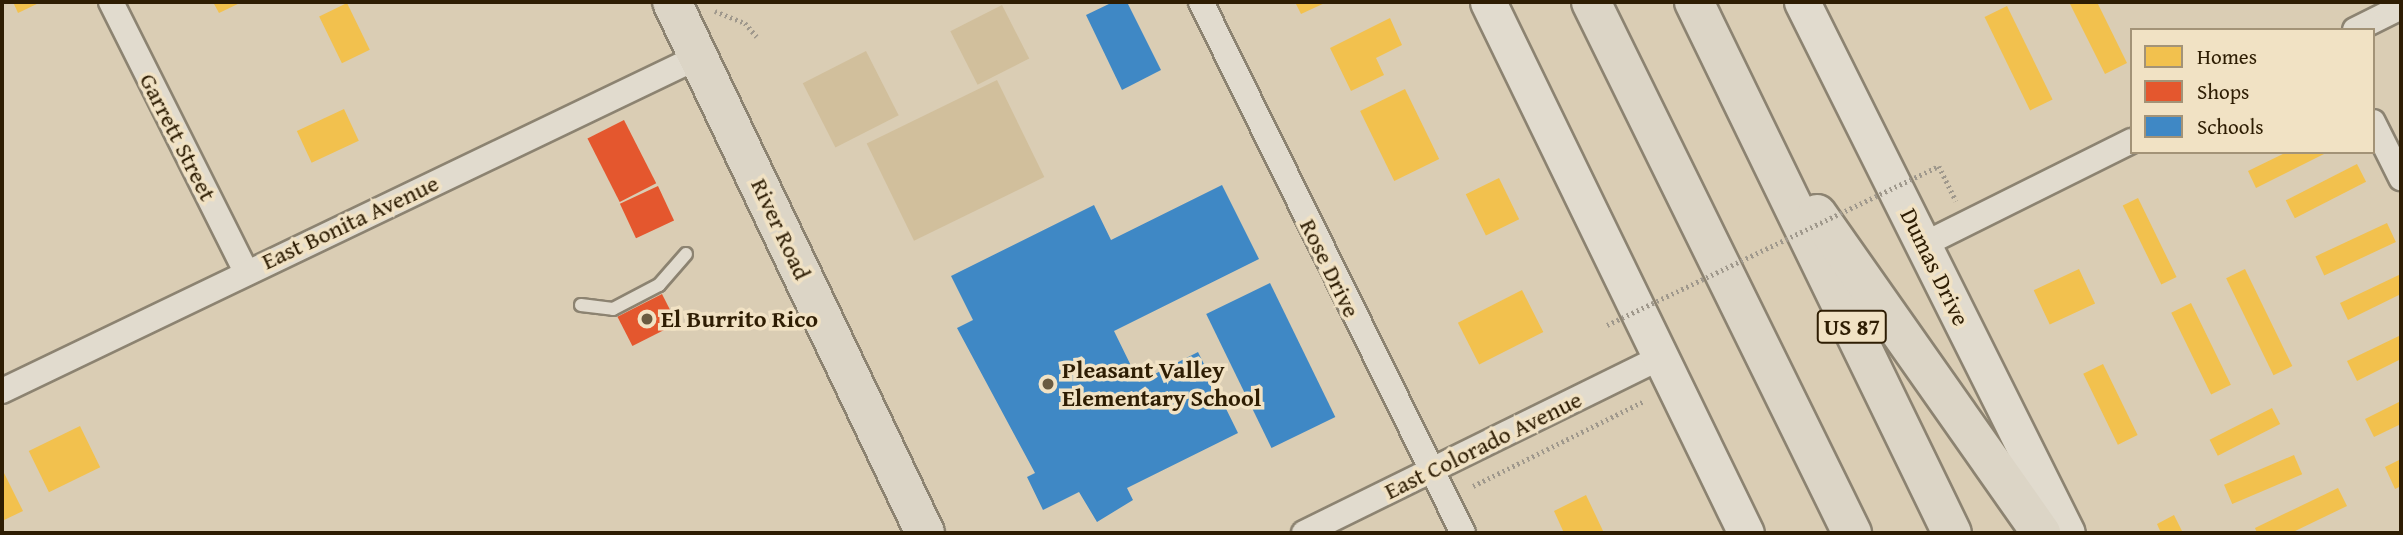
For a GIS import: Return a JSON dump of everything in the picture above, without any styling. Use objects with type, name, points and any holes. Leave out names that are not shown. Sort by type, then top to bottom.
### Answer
[{"type":"main road","points":[[1488,2],[1746,533]]},
{"type":"main road","points":[[1591,2],[1733,296],[1852,533]]},
{"type":"main road","name":"US 87","points":[[1694,2],[1952,533]]},
{"type":"main road","name":"Dumas Drive","points":[[1802,2],[2067,533]]},
{"type":"main road","name":"River Road","points":[[691,4],[699,56],[925,533]]},
{"type":"main road","points":[[1752,121],[2041,533]]},
{"type":"main road","points":[[1733,296],[1827,533]]},
{"type":"street","name":"Garrett Street","points":[[111,2],[246,272]]},
{"type":"street","name":"Rose Drive","points":[[1201,2],[1463,533]]},
{"type":"street","points":[[2359,28],[2401,6]]},
{"type":"street","name":"East Bonita Avenue","points":[[2,391],[699,56]]},
{"type":"street","points":[[2375,126],[2401,178]]},
{"type":"street","points":[[1925,244],[2130,142]]},
{"type":"street","name":"East Colorado Avenue","points":[[1304,533],[1662,358]]},
{"type":"lane","points":[[581,305],[606,310],[643,294],[686,254]]},
{"type":"path","points":[[691,4],[745,23],[757,37]]},
{"type":"path","points":[[1607,325],[1939,166],[1967,223]]},
{"type":"shaded area","points":[[1002,5],[1029,58],[978,85],[950,31]]},
{"type":"shaded area","points":[[866,51],[899,115],[835,147],[803,83]]},
{"type":"shaded area","points":[[997,80],[1044,177],[914,241],[867,144]]},
{"type":"building: Homes","points":[[13,2],[41,2],[18,13]]},
{"type":"building: Homes","points":[[213,2],[242,2],[219,13]]},
{"type":"building: Homes","points":[[1295,2],[1327,2],[1301,14]]},
{"type":"building: Homes","points":[[2069,2],[2097,2],[2127,63],[2105,74]]},
{"type":"building: Homes","points":[[347,3],[370,50],[342,63],[319,17]]},
{"type":"building: Homes","points":[[2007,6],[2053,99],[2030,110],[1985,17]]},
{"type":"building: Homes","points":[[1390,18],[1402,45],[1376,58],[1384,75],[1351,91],[1330,48]]},
{"type":"building: Homes","points":[[1405,89],[1439,159],[1394,181],[1360,111]]},
{"type":"building: Homes","points":[[344,109],[359,141],[312,163],[297,131]]},
{"type":"building: Homes","points":[[2283,154],[2324,154],[2256,188],[2248,171]]},
{"type":"building: Homes","points":[[2357,164],[2366,182],[2295,218],[2286,200]]},
{"type":"building: Homes","points":[[1499,178],[1519,219],[1486,236],[1466,194]]},
{"type":"building: Homes","points":[[2138,198],[2177,277],[2161,285],[2123,205]]},
{"type":"building: Homes","points":[[2387,223],[2396,242],[2324,275],[2315,256]]},
{"type":"building: Homes","points":[[2079,269],[2095,303],[2050,325],[2034,290]]},
{"type":"building: Homes","points":[[2245,269],[2292,366],[2273,375],[2226,278]]},
{"type":"building: Homes","points":[[2401,274],[2401,294],[2348,320],[2340,303]]},
{"type":"building: Homes","points":[[1522,290],[1543,332],[1479,365],[1458,323]]},
{"type":"building: Homes","points":[[2191,303],[2231,385],[2211,394],[2171,313]]},
{"type":"building: Homes","points":[[2401,335],[2401,359],[2357,381],[2347,361]]},
{"type":"building: Homes","points":[[2103,364],[2138,435],[2118,445],[2083,374]]},
{"type":"building: Homes","points":[[2401,401],[2401,424],[2374,437],[2365,419]]},
{"type":"building: Homes","points":[[2272,408],[2280,424],[2218,456],[2210,440]]},
{"type":"building: Homes","points":[[80,426],[100,467],[49,492],[29,451]]},
{"type":"building: Homes","points":[[2294,455],[2302,474],[2232,504],[2224,485]]},
{"type":"building: Homes","points":[[2401,459],[2401,486],[2395,489],[2385,467]]},
{"type":"building: Homes","points":[[2,469],[23,511],[2,521]]},
{"type":"building: Homes","points":[[2338,488],[2347,506],[2291,533],[2257,533],[2255,528]]},
{"type":"building: Homes","points":[[1586,495],[1604,533],[1564,533],[1554,511]]},
{"type":"building: Homes","points":[[2174,515],[2183,533],[2161,533],[2157,524]]},
{"type":"building: Shops","points":[[624,120],[656,183],[620,202],[587,139]]},
{"type":"building: Shops","points":[[658,186],[674,220],[636,238],[620,204]]},
{"type":"building: Shops","points":[[662,294],[677,323],[632,346],[617,317]]},
{"type":"building: Schools","points":[[1113,2],[1127,2],[1161,70],[1122,90],[1086,15]]},
{"type":"building: Schools","points":[[1222,185],[1259,259],[1114,331],[1139,382],[1198,352],[1238,433],[1127,488],[1133,500],[1097,522],[1079,492],[1043,510],[1027,477],[1035,473],[957,328],[973,320],[951,276],[1094,205],[1111,240]]},
{"type":"building: Schools","points":[[1270,283],[1335,417],[1272,448],[1206,314]]},
{"type":"place","name":"El Burrito Rico","points":[[647,319]]},
{"type":"place","name":"Pleasant Valley Elementary School","points":[[1048,384]]}]
